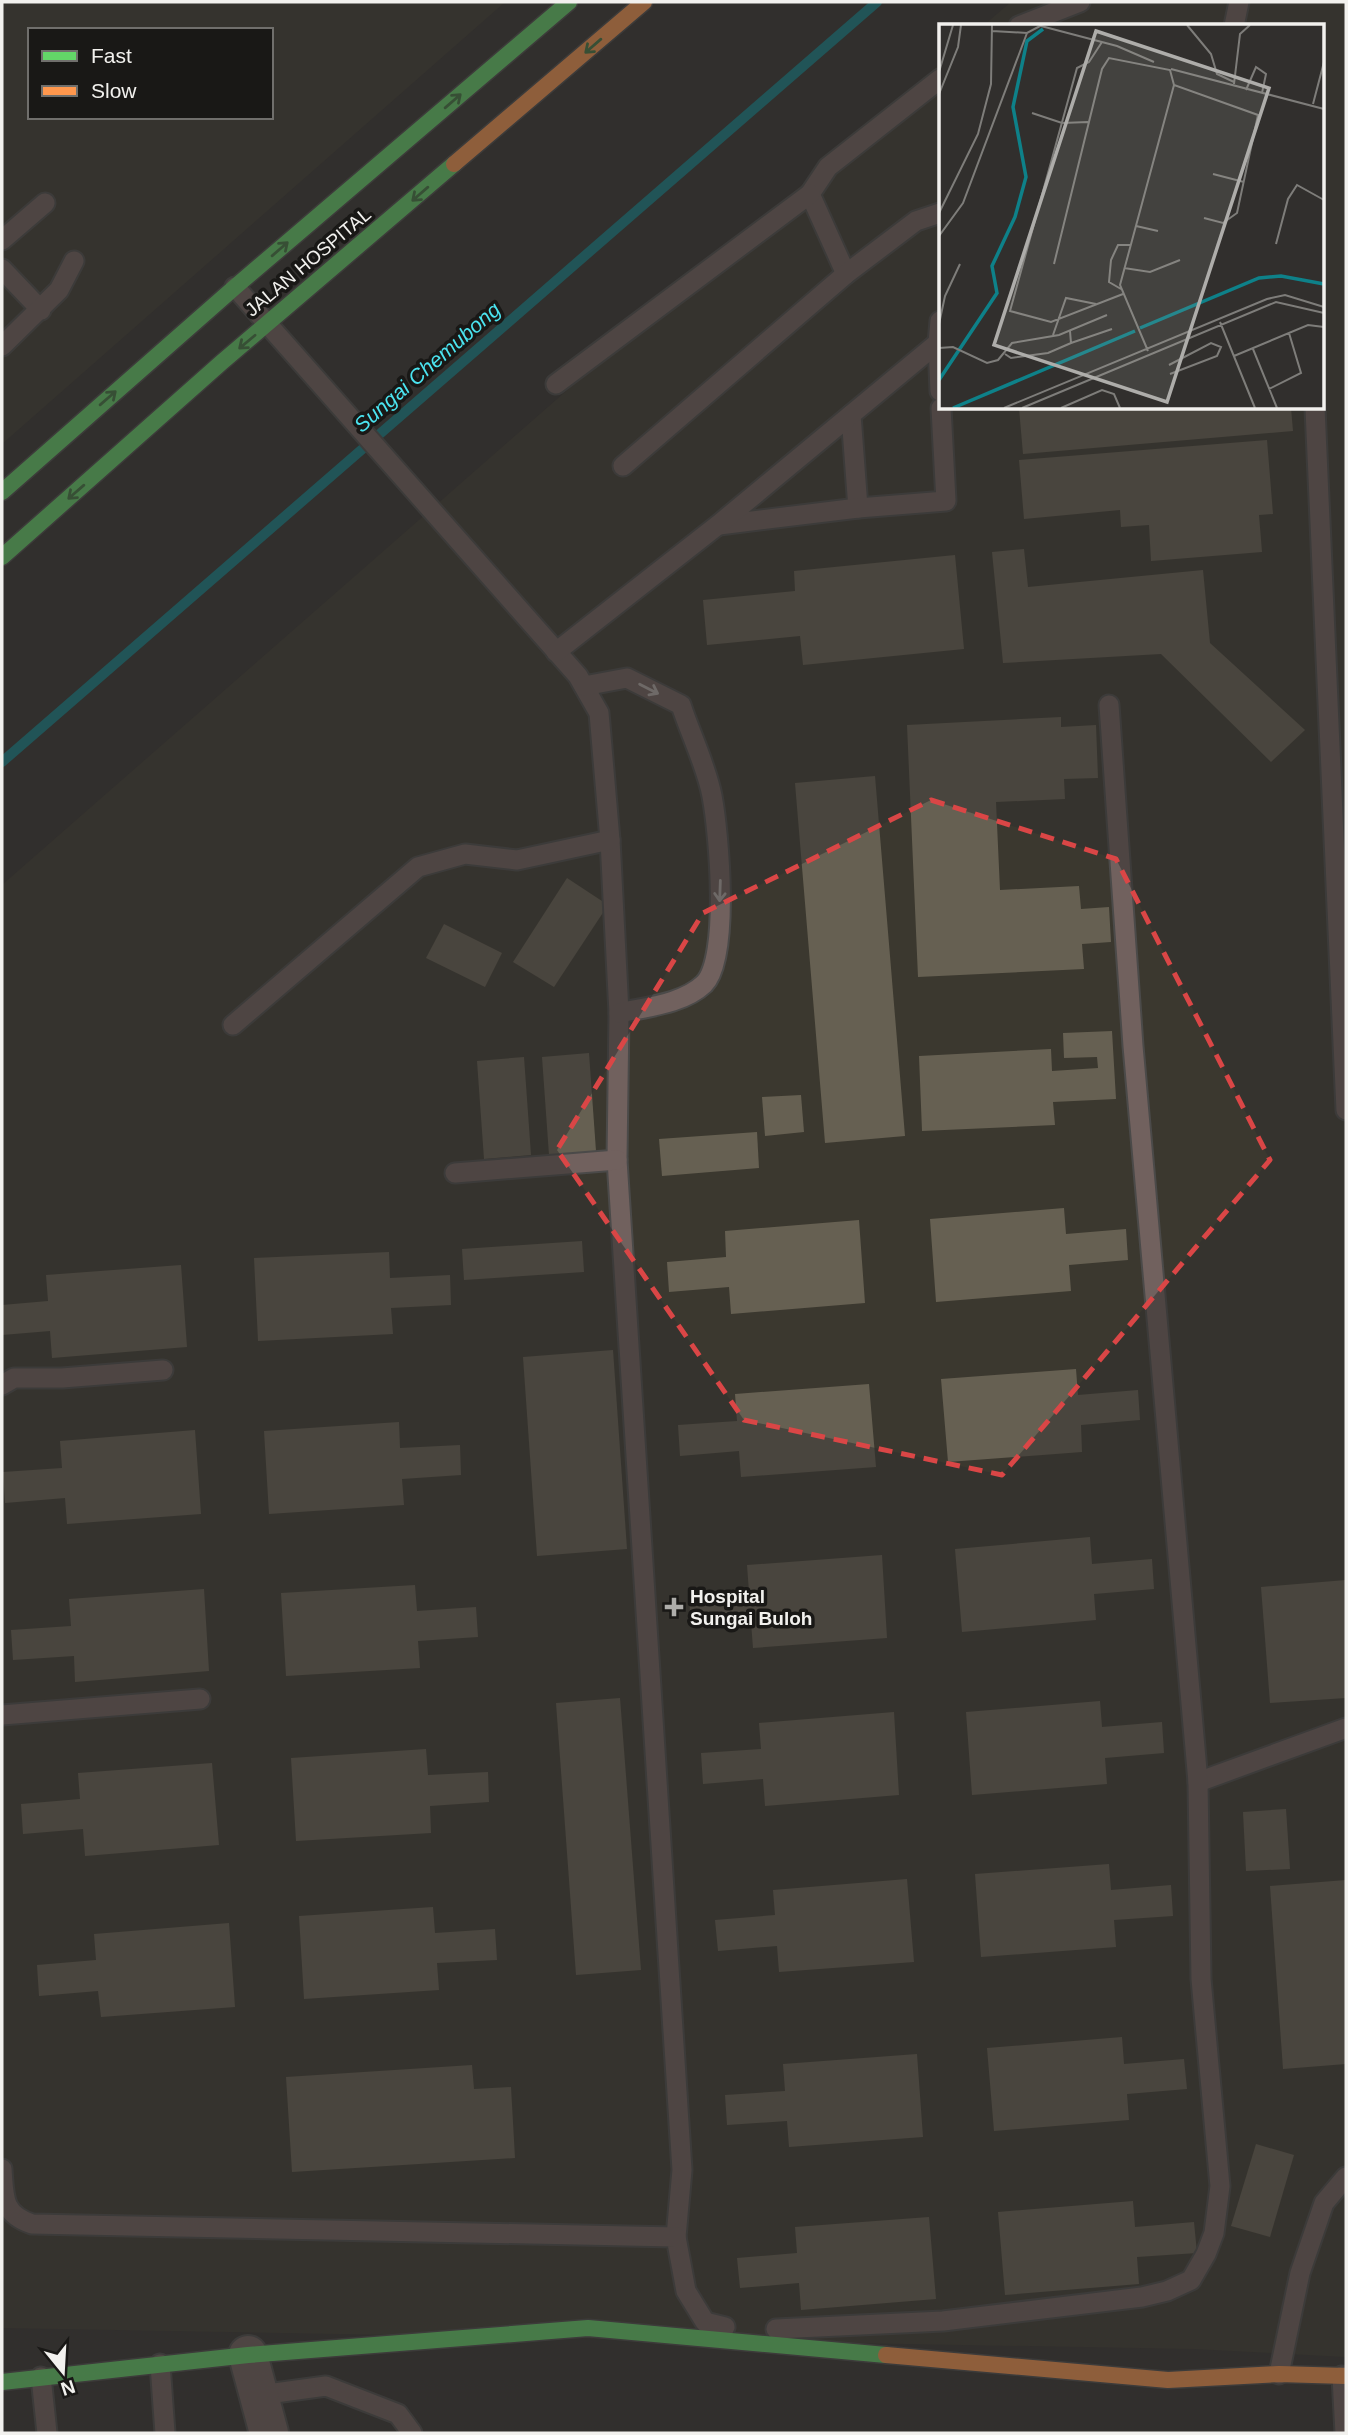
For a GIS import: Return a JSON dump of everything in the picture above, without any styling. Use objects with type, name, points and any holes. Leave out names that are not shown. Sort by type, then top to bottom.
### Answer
[{"type":"main road","name":"JALAN HOSPITAL","points":[[2,492],[569,2]]},
{"type":"main road","name":"JALAN HOSPITAL","points":[[2,557],[267,325],[644,2]]},
{"type":"main road","points":[[2,2382],[248,2355],[588,2328],[1168,2380],[1279,2374],[1344,2376]]},
{"type":"street","points":[[248,2355],[269,2433]]},
{"type":"lane","points":[[1024,24],[1080,2]]},
{"type":"lane","points":[[1234,24],[1239,2]]},
{"type":"lane","points":[[556,384],[810,194],[828,167],[939,80]]},
{"type":"lane","points":[[810,194],[846,274]]},
{"type":"lane","points":[[2,240],[45,203]]},
{"type":"lane","points":[[623,467],[846,274],[916,221],[939,213]]},
{"type":"lane","points":[[2,346],[59,290],[74,261]]},
{"type":"lane","points":[[2,269],[41,310]]},
{"type":"lane","points":[[235,288],[578,676],[599,713],[610,840],[619,1013],[617,1160],[682,2170],[676,2237],[686,2291],[705,2322],[739,2331],[943,2320],[1142,2297],[1167,2291],[1191,2280],[1214,2233],[1220,2186],[1201,1979],[1198,1782],[1133,1046],[1109,705]]},
{"type":"lane","points":[[556,652],[718,525],[939,342]]},
{"type":"lane","points":[[718,525],[858,508],[946,501],[941,410]]},
{"type":"lane","points":[[1315,410],[1346,1110]]},
{"type":"lane","points":[[851,415],[858,508]]},
{"type":"lane","points":[[584,686],[627,678],[681,705],[712,793],[721,868],[717,955],[705,984],[678,999],[619,1013]]},
{"type":"lane","points":[[233,1025],[418,867],[465,854],[517,860],[610,840]]},
{"type":"lane","points":[[456,1173],[617,1160]]},
{"type":"lane","points":[[2,1385],[14,1378],[62,1378],[163,1370]]},
{"type":"lane","points":[[2,1715],[200,1699]]},
{"type":"lane","points":[[1198,1782],[1346,1728]]},
{"type":"lane","points":[[2,2169],[4,2196],[8,2208],[18,2219],[32,2224],[676,2237]]},
{"type":"lane","points":[[1279,2374],[1300,2273],[1324,2203],[1346,2177]]},
{"type":"lane","points":[[160,2364],[165,2433]]},
{"type":"lane","points":[[1344,2376],[1345,2433]]},
{"type":"lane","points":[[41,2377],[47,2433]]},
{"type":"lane","points":[[260,2395],[327,2386],[398,2414],[412,2433]]},
{"type":"highlighted area","points":[[931,800],[1116,859],[1270,1160],[1002,1475],[744,1420],[557,1150],[703,913]]},
{"type":"shaded area","points":[[2,2],[505,2],[2,444]]},
{"type":"shaded area","name":"Hospital Sungai Buloh","points":[[1011,2],[1346,2],[1346,2357],[1194,2349],[2,2328],[2,885],[939,65],[939,410],[1324,410],[1324,24],[985,24]]},
{"type":"building","points":[[1019,410],[1291,410],[1293,431],[1023,454]]},
{"type":"building","points":[[1267,440],[1273,514],[1259,515],[1262,552],[1151,561],[1149,525],[1121,527],[1120,510],[1024,519],[1019,460]]},
{"type":"building","points":[[1024,549],[1028,587],[1203,570],[1210,643],[1305,730],[1271,762],[1161,654],[1003,663],[992,552]]},
{"type":"building","points":[[955,555],[964,649],[803,665],[800,636],[707,645],[703,600],[795,591],[794,571]]},
{"type":"building","points":[[1061,717],[1061,727],[1096,725],[1098,778],[1064,779],[1065,799],[996,802],[1000,890],[1079,886],[1081,909],[1109,907],[1111,942],[1082,944],[1084,969],[918,977],[907,725]]},
{"type":"building","points":[[875,776],[905,1136],[825,1143],[795,783]]},
{"type":"building","points":[[567,878],[608,905],[554,987],[513,962]]},
{"type":"building","points":[[444,924],[502,953],[485,987],[426,958]]},
{"type":"building","points":[[1112,1031],[1116,1099],[1053,1102],[1055,1125],[922,1131],[919,1056],[1051,1049],[1052,1071],[1098,1068],[1097,1057],[1064,1058],[1063,1033]]},
{"type":"building","points":[[589,1053],[596,1151],[549,1155],[542,1057]]},
{"type":"building","points":[[524,1057],[531,1155],[484,1159],[477,1061]]},
{"type":"building","points":[[801,1095],[804,1132],[765,1136],[762,1097]]},
{"type":"building","points":[[757,1132],[759,1168],[662,1176],[659,1139]]},
{"type":"building","points":[[1064,1208],[1066,1234],[1126,1229],[1128,1260],[1069,1265],[1071,1291],[936,1302],[930,1219]]},
{"type":"building","points":[[859,1220],[865,1303],[731,1314],[729,1287],[669,1292],[667,1262],[726,1257],[725,1231]]},
{"type":"building","points":[[582,1241],[584,1272],[464,1280],[462,1249]]},
{"type":"building","points":[[389,1252],[390,1278],[450,1275],[451,1305],[391,1308],[393,1334],[258,1341],[254,1258]]},
{"type":"building","points":[[181,1265],[187,1347],[52,1358],[50,1331],[2,1335],[2,1305],[48,1301],[46,1275]]},
{"type":"building","points":[[613,1350],[627,1549],[537,1556],[523,1357]]},
{"type":"building","points":[[1076,1369],[1078,1395],[1138,1390],[1140,1420],[1081,1425],[1082,1452],[948,1462],[941,1379]]},
{"type":"building","points":[[869,1384],[876,1467],[741,1477],[739,1451],[680,1456],[678,1425],[737,1421],[735,1394]]},
{"type":"building","points":[[399,1422],[400,1448],[460,1445],[461,1475],[402,1479],[404,1505],[269,1514],[264,1431]]},
{"type":"building","points":[[195,1430],[201,1514],[67,1524],[65,1498],[5,1503],[3,1472],[62,1468],[60,1441]]},
{"type":"building","points":[[1090,1537],[1092,1564],[1152,1559],[1154,1589],[1094,1594],[1096,1620],[962,1632],[955,1549]]},
{"type":"building","points":[[882,1555],[887,1638],[753,1648],[751,1622],[691,1627],[689,1597],[749,1592],[747,1565]]},
{"type":"building","points":[[1346,1580],[1346,1698],[1270,1703],[1261,1587]]},
{"type":"building","points":[[415,1585],[417,1611],[476,1607],[478,1637],[418,1641],[420,1668],[286,1676],[281,1593]]},
{"type":"building","points":[[204,1589],[209,1671],[75,1682],[74,1656],[13,1660],[11,1630],[71,1626],[69,1599]]},
{"type":"building","points":[[620,1698],[641,1970],[576,1975],[556,1703]]},
{"type":"building","points":[[1100,1701],[1102,1727],[1162,1722],[1164,1753],[1105,1758],[1107,1784],[972,1795],[966,1712]]},
{"type":"building","points":[[894,1712],[899,1795],[765,1806],[763,1779],[703,1784],[701,1753],[761,1749],[759,1723]]},
{"type":"building","points":[[426,1749],[428,1775],[488,1772],[489,1802],[430,1806],[431,1833],[296,1841],[291,1758]]},
{"type":"building","points":[[212,1763],[219,1845],[85,1856],[83,1829],[23,1834],[21,1804],[80,1799],[78,1773]]},
{"type":"building","points":[[1286,1809],[1290,1869],[1246,1871],[1243,1812]]},
{"type":"building","points":[[1109,1864],[1111,1890],[1171,1885],[1173,1916],[1114,1920],[1116,1947],[981,1957],[975,1874]]},
{"type":"building","points":[[907,1879],[914,1962],[779,1972],[777,1946],[718,1951],[715,1920],[775,1915],[773,1890]]},
{"type":"building","points":[[1346,1880],[1346,2064],[1283,2069],[1270,1886]]},
{"type":"building","points":[[433,1907],[435,1933],[495,1929],[497,1960],[437,1963],[439,1990],[304,1999],[299,1916]]},
{"type":"building","points":[[229,1923],[235,2007],[101,2017],[98,1991],[39,1996],[37,1965],[96,1960],[94,1934]]},
{"type":"building","points":[[1122,2037],[1124,2064],[1184,2059],[1187,2089],[1127,2094],[1129,2120],[994,2131],[987,2048]]},
{"type":"building","points":[[917,2054],[923,2137],[789,2147],[787,2121],[727,2125],[725,2095],[785,2091],[783,2064]]},
{"type":"building","points":[[472,2065],[474,2089],[511,2087],[515,2158],[292,2172],[286,2077]]},
{"type":"building","points":[[1256,2144],[1294,2155],[1270,2237],[1231,2226]]},
{"type":"building","points":[[1133,2201],[1135,2227],[1194,2222],[1197,2253],[1137,2257],[1139,2284],[1005,2295],[998,2212]]},
{"type":"building","points":[[929,2217],[936,2299],[801,2310],[799,2283],[740,2288],[737,2258],[797,2253],[795,2227]]},
{"type":"waterway","name":"Sungai Chemubong","points":[[2,762],[877,2]]},
{"type":"traffic: fast","points":[[2,492],[235,287],[569,2]]},
{"type":"traffic: fast","points":[[2,557],[222,362],[454,164]]},
{"type":"traffic: fast","points":[[2,2382],[248,2355],[588,2328],[886,2355]]},
{"type":"traffic: slow","points":[[454,164],[644,2]]},
{"type":"traffic: slow","points":[[886,2355],[1168,2380],[1279,2374],[1346,2376]]},
{"type":"place","name":"Hospital Sungai Buloh","points":[[674,1607]]}]
